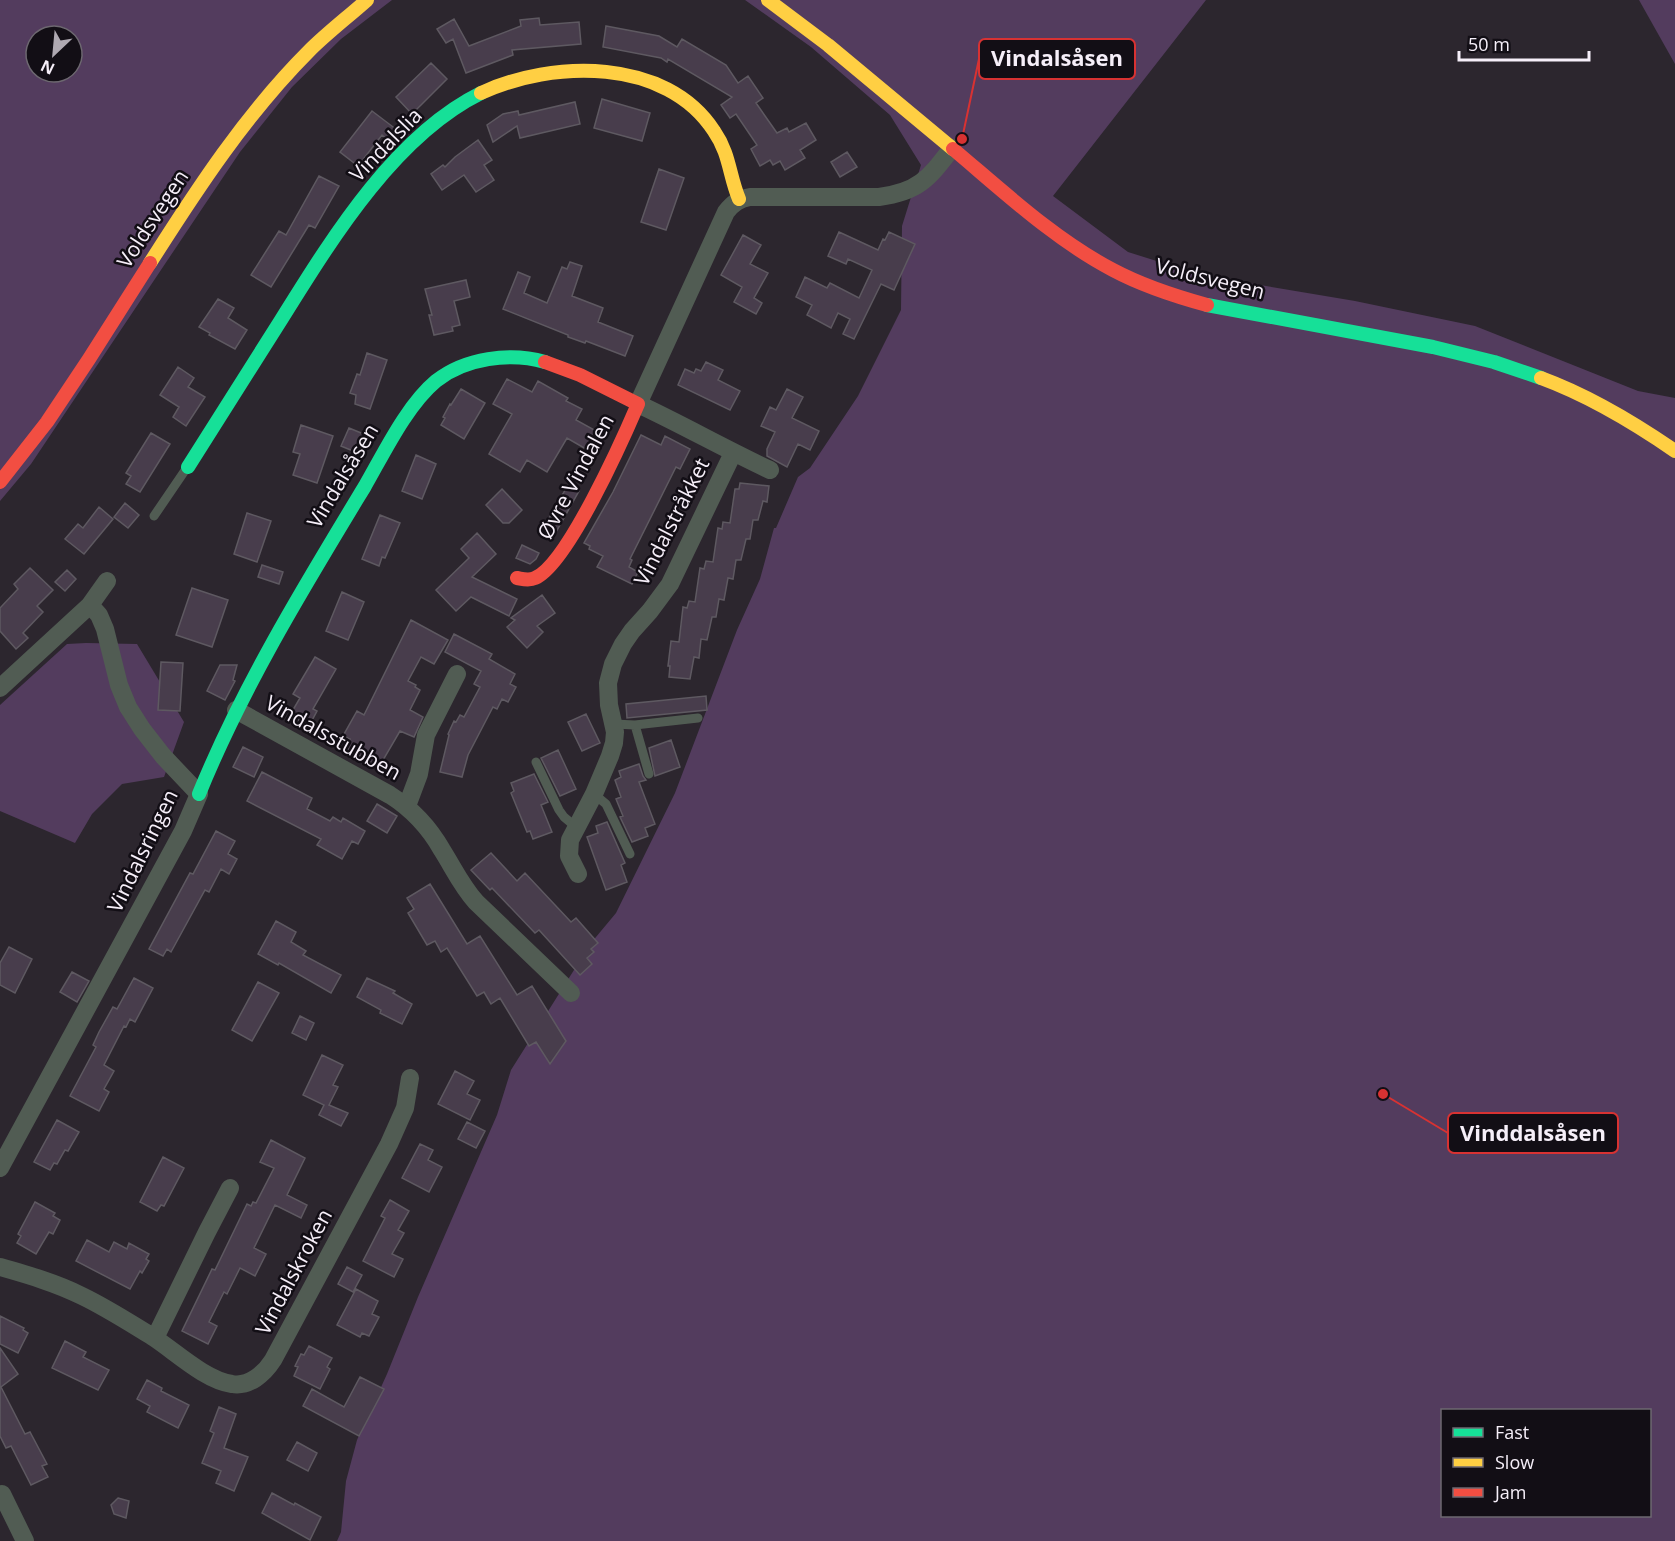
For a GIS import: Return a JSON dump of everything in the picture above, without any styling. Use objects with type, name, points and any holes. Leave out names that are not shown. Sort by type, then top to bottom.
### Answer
[{"type":"main road","name":"Voldsvegen","points":[[0,482],[78,376],[208,172],[249,118],[270,92],[314,46],[367,0]]},
{"type":"main road","name":"Voldsvegen","points":[[768,0],[845,59],[1057,235],[1134,281],[1159,291],[1213,306],[1420,344],[1528,373],[1584,396],[1642,428],[1675,451]]},
{"type":"main road","name":"Vindalslia","points":[[188,467],[310,273],[371,189],[422,134],[473,97],[517,79],[546,72],[574,69],[596,69],[644,79],[662,86],[696,109],[716,133],[730,165],[735,191],[739,199]]},
{"type":"main road","name":"Vindalsåsen","points":[[199,794],[236,710],[323,555],[410,410],[435,382],[462,366],[498,357],[517,357],[556,365],[638,404]]},
{"type":"main road","name":"Øvre Vindalen","points":[[517,578],[530,580],[537,578],[551,566],[564,548],[608,469],[638,404]]},
{"type":"street","points":[[638,404],[726,212],[732,204],[739,199],[750,197],[897,195],[913,189],[925,180],[952,148]]},
{"type":"street","name":"Vindalsåsen","points":[[638,404],[770,470]]},
{"type":"street","name":"Vindalstråkket","points":[[578,874],[569,856],[570,840],[594,794],[614,743],[614,724],[609,705],[608,683],[617,656],[632,631],[670,584],[733,453]]},
{"type":"street","points":[[0,688],[90,604],[107,581]]},
{"type":"street","name":"Vindalsringen","points":[[0,1168],[183,831],[199,794],[163,756],[128,707],[119,685],[105,629],[99,615],[90,604]]},
{"type":"street","name":"Vindalsstubben","points":[[407,806],[417,784],[426,735],[457,674]]},
{"type":"street","name":"Vindalsstubben","points":[[236,710],[407,806],[433,835],[465,889],[476,902],[571,993]]},
{"type":"street","name":"Vindalskroken","points":[[0,1267],[35,1277],[82,1296],[155,1338],[195,1366],[226,1383],[243,1384],[260,1376],[267,1369],[324,1266],[401,1118],[410,1078]]},
{"type":"street","points":[[155,1338],[230,1188]]},
{"type":"street","points":[[1,1494],[25,1541]]},
{"type":"lane","name":"Vindalslia","points":[[154,516],[188,467]]},
{"type":"lane","points":[[614,724],[635,725],[698,718]]},
{"type":"lane","points":[[635,725],[649,774]]},
{"type":"lane","points":[[536,762],[559,810],[576,826]]},
{"type":"lane","points":[[594,794],[606,804],[630,854]]},
{"type":"shaded area","points":[[0,0],[392,0],[341,39],[292,87],[240,152],[31,464],[0,501]]},
{"type":"shaded area","points":[[745,0],[1206,0],[1053,196],[1128,252],[1201,275],[1355,301],[1475,326],[1638,391],[1675,398],[1675,1541],[337,1541],[341,1532],[346,1481],[357,1440],[497,1115],[511,1070],[591,943],[616,913],[675,793],[737,630],[760,579],[774,528],[776,528],[798,477],[810,468],[858,396],[901,310],[902,226],[921,165],[890,115],[811,47]]},
{"type":"shaded area","points":[[1639,0],[1675,0],[1675,64]]},
{"type":"shaded area","points":[[67,644],[137,644],[184,722],[164,777],[122,784],[92,814],[75,843],[0,811],[0,705]]},
{"type":"building","points":[[539,18],[540,25],[579,22],[581,44],[512,50],[513,55],[466,73],[453,39],[446,43],[437,29],[454,19],[469,46],[521,26],[520,20]]},
{"type":"building","points":[[606,26],[659,36],[677,47],[682,39],[726,65],[738,83],[748,76],[763,98],[756,103],[777,133],[787,128],[789,132],[806,123],[816,140],[800,150],[805,158],[785,170],[780,161],[773,165],[770,160],[760,166],[751,149],[757,145],[736,114],[730,118],[721,105],[732,97],[668,59],[667,62],[661,58],[603,47]]},
{"type":"building","points":[[431,63],[447,79],[412,114],[396,97]]},
{"type":"building","points":[[602,99],[650,113],[642,141],[594,128]]},
{"type":"building","points":[[575,102],[580,124],[520,138],[517,126],[493,142],[487,125],[503,114],[518,111],[519,115]]},
{"type":"building","points":[[372,111],[401,133],[392,143],[382,135],[358,166],[340,152]]},
{"type":"building","points":[[478,140],[492,160],[484,165],[494,180],[476,192],[464,175],[442,190],[431,174],[443,165],[445,167]]},
{"type":"building","points":[[847,152],[857,167],[840,177],[831,162]]},
{"type":"building","points":[[659,169],[684,178],[666,230],[641,222]]},
{"type":"building","points":[[319,176],[339,186],[315,228],[309,225],[271,287],[251,275],[279,231],[286,235]]},
{"type":"building","points":[[839,232],[878,250],[889,232],[915,244],[894,290],[881,284],[854,339],[843,334],[850,319],[838,313],[831,328],[807,315],[812,305],[796,297],[805,277],[827,288],[830,283],[859,298],[872,270],[848,259],[846,264],[828,256]]},
{"type":"building","points":[[743,235],[761,245],[750,264],[768,273],[754,298],[762,303],[756,314],[734,302],[742,287],[721,275]]},
{"type":"building","points":[[570,262],[582,266],[572,296],[603,308],[598,322],[633,336],[625,356],[586,341],[585,343],[568,337],[568,335],[503,309],[518,272],[530,277],[524,293],[547,303],[562,267],[567,269]]},
{"type":"building","points":[[466,280],[470,297],[454,301],[460,325],[452,327],[453,331],[434,335],[429,315],[432,315],[425,289]]},
{"type":"building","points":[[218,299],[234,308],[228,318],[247,330],[235,349],[199,327]]},
{"type":"building","points":[[367,353],[387,360],[370,409],[355,404],[356,395],[350,393],[357,374],[360,375]]},
{"type":"building","points":[[706,362],[723,370],[718,380],[740,391],[730,410],[678,385],[685,369],[694,373],[696,369],[701,371]]},
{"type":"building","points":[[178,367],[194,378],[188,387],[205,397],[186,426],[173,417],[179,407],[160,395]]},
{"type":"building","points":[[507,379],[532,392],[538,381],[568,398],[566,401],[582,409],[576,420],[598,432],[593,443],[586,449],[567,438],[547,472],[527,460],[520,472],[489,454],[512,414],[493,404]]},
{"type":"building","points":[[461,389],[485,403],[464,439],[441,425],[450,404]]},
{"type":"building","points":[[787,389],[803,397],[792,418],[819,431],[810,450],[798,444],[787,467],[767,456],[767,449],[775,432],[761,426],[770,407],[776,410]]},
{"type":"building","points":[[301,425],[333,436],[317,483],[293,475],[300,454],[293,452]]},
{"type":"building","points":[[349,428],[366,435],[358,453],[341,446]]},
{"type":"building","points":[[151,433],[170,444],[140,492],[126,484],[131,476],[126,473]]},
{"type":"building","points":[[641,435],[661,445],[665,436],[690,449],[680,469],[676,467],[630,559],[632,560],[629,567],[638,572],[632,584],[597,567],[603,556],[589,549],[590,546],[584,543],[613,492]]},
{"type":"building","points":[[416,455],[436,464],[422,499],[402,491]]},
{"type":"building","points":[[740,483],[769,486],[767,502],[763,501],[758,520],[753,520],[750,539],[746,539],[741,560],[736,560],[733,579],[728,578],[724,600],[719,599],[716,617],[712,617],[707,640],[701,639],[699,658],[694,657],[690,679],[669,677],[671,641],[679,642],[683,607],[687,608],[689,601],[695,602],[700,568],[704,569],[706,561],[713,562],[718,528],[722,529],[723,522],[730,523],[735,489],[739,489]]},
{"type":"building","points":[[568,485],[579,491],[555,534],[544,527]]},
{"type":"building","points":[[502,489],[522,510],[509,523],[503,523],[486,505]]},
{"type":"building","points":[[125,503],[139,515],[128,528],[114,517]]},
{"type":"building","points":[[99,507],[113,519],[84,554],[65,539],[78,524],[83,528]]},
{"type":"building","points":[[247,513],[271,521],[257,562],[234,554]]},
{"type":"building","points":[[380,515],[400,523],[385,558],[382,557],[379,566],[362,559]]},
{"type":"building","points":[[477,533],[496,554],[472,577],[517,599],[509,616],[471,597],[456,611],[436,590],[469,558],[461,549]]},
{"type":"building","points":[[522,545],[539,553],[530,564],[516,558]]},
{"type":"building","points":[[262,565],[283,572],[279,584],[258,577]]},
{"type":"building","points":[[30,568],[53,590],[37,606],[43,612],[23,633],[28,638],[16,649],[0,631],[0,608],[18,589],[14,584]]},
{"type":"building","points":[[67,570],[76,579],[65,591],[55,582]]},
{"type":"building","points":[[192,588],[228,600],[212,647],[176,635]]},
{"type":"building","points":[[342,592],[364,602],[348,640],[326,631]]},
{"type":"building","points":[[542,595],[555,613],[537,626],[543,632],[527,648],[507,627],[515,620],[511,618]]},
{"type":"building","points":[[411,620],[448,640],[434,664],[421,657],[408,681],[420,690],[410,710],[423,717],[414,737],[400,731],[379,767],[345,747],[350,739],[343,736],[357,711],[364,715]]},
{"type":"building","points":[[454,634],[492,654],[489,659],[515,674],[510,684],[516,687],[508,702],[502,699],[497,709],[493,707],[468,755],[462,777],[440,772],[448,734],[454,721],[456,722],[460,715],[464,717],[480,687],[474,684],[481,671],[445,652]]},
{"type":"building","points":[[315,657],[336,669],[313,709],[317,711],[309,726],[290,715],[300,698],[293,694]]},
{"type":"building","points":[[161,662],[183,663],[180,711],[158,710]]},
{"type":"building","points":[[220,665],[237,665],[233,680],[235,681],[225,700],[207,691]]},
{"type":"building","points":[[706,696],[707,710],[627,718],[626,704]]},
{"type":"building","points":[[586,714],[600,743],[582,751],[568,722]]},
{"type":"building","points":[[671,740],[680,767],[655,776],[649,748]]},
{"type":"building","points":[[243,747],[263,757],[254,777],[233,767]]},
{"type":"building","points":[[558,750],[576,789],[560,796],[541,758]]},
{"type":"building","points":[[639,764],[646,780],[639,782],[655,824],[645,828],[648,836],[632,842],[620,817],[623,816],[616,799],[621,797],[615,780],[621,777],[619,771]]},
{"type":"building","points":[[262,772],[312,798],[307,809],[330,821],[333,817],[341,822],[343,818],[365,831],[358,844],[352,841],[342,859],[317,845],[321,839],[247,801]]},
{"type":"building","points":[[534,774],[548,802],[541,805],[552,832],[533,839],[530,831],[527,832],[511,793],[514,791],[511,783]]},
{"type":"building","points":[[377,804],[397,816],[387,833],[367,821]]},
{"type":"building","points":[[607,822],[625,863],[621,865],[627,882],[606,890],[587,837],[598,833],[596,826]]},
{"type":"building","points":[[216,831],[235,841],[228,854],[237,859],[229,874],[221,869],[209,892],[205,890],[171,952],[167,949],[163,956],[149,949],[190,873],[193,874]]},
{"type":"building","points":[[491,853],[517,881],[525,873],[571,922],[576,918],[598,943],[591,949],[594,952],[587,958],[592,964],[580,975],[539,930],[535,933],[492,888],[490,890],[471,870]]},
{"type":"building","points":[[430,884],[467,944],[480,936],[517,995],[532,986],[566,1041],[550,1064],[536,1042],[529,1046],[500,998],[491,1004],[484,992],[477,996],[447,948],[441,952],[435,941],[427,945],[408,913],[414,909],[407,898]]},
{"type":"building","points":[[276,921],[296,932],[291,942],[306,951],[303,955],[341,975],[331,993],[279,963],[278,965],[258,954]]},
{"type":"building","points":[[9,947],[32,959],[15,993],[0,985],[0,963]]},
{"type":"building","points":[[72,972],[89,981],[77,1002],[60,992]]},
{"type":"building","points":[[134,978],[153,988],[135,1022],[130,1019],[126,1027],[124,1026],[104,1065],[114,1071],[104,1089],[109,1092],[99,1111],[70,1096],[96,1047],[93,1045],[99,1032],[113,1007],[117,1009]]},
{"type":"building","points":[[367,978],[395,991],[393,993],[412,1004],[402,1024],[380,1013],[381,1010],[357,997]]},
{"type":"building","points":[[258,982],[279,993],[252,1041],[232,1030]]},
{"type":"building","points":[[300,1016],[314,1023],[306,1040],[292,1033]]},
{"type":"building","points":[[322,1055],[343,1065],[333,1085],[338,1087],[329,1105],[348,1113],[341,1126],[319,1115],[324,1105],[303,1095]]},
{"type":"building","points":[[455,1071],[474,1081],[467,1094],[480,1100],[470,1120],[438,1104]]},
{"type":"building","points":[[57,1120],[79,1132],[68,1151],[65,1150],[57,1164],[54,1163],[50,1170],[34,1162]]},
{"type":"building","points":[[467,1122],[485,1131],[476,1148],[458,1139]]},
{"type":"building","points":[[271,1140],[305,1158],[287,1195],[307,1205],[301,1218],[275,1205],[254,1248],[266,1254],[255,1276],[240,1268],[227,1294],[224,1292],[209,1322],[217,1326],[208,1344],[182,1331],[247,1204],[251,1206],[253,1202],[256,1203],[274,1168],[260,1162]]},
{"type":"building","points":[[420,1144],[433,1150],[428,1160],[442,1167],[429,1192],[402,1178]]},
{"type":"building","points":[[163,1157],[184,1168],[164,1206],[161,1205],[157,1211],[140,1202]]},
{"type":"building","points":[[390,1200],[409,1211],[398,1230],[404,1233],[392,1254],[403,1259],[394,1277],[363,1261],[385,1218],[381,1216]]},
{"type":"building","points":[[35,1202],[55,1213],[53,1216],[60,1220],[53,1234],[49,1232],[36,1254],[17,1243],[21,1236],[18,1234]]},
{"type":"building","points":[[87,1240],[109,1252],[114,1242],[127,1249],[129,1243],[149,1254],[146,1259],[149,1261],[142,1273],[140,1271],[130,1289],[76,1261]]},
{"type":"building","points":[[347,1267],[362,1275],[353,1292],[338,1284]]},
{"type":"building","points":[[356,1289],[378,1301],[372,1314],[379,1317],[369,1336],[362,1333],[360,1337],[337,1325]]},
{"type":"building","points":[[0,1316],[24,1328],[23,1330],[28,1333],[18,1353],[0,1344]]},
{"type":"building","points":[[65,1341],[86,1352],[83,1357],[109,1370],[98,1390],[52,1368]]},
{"type":"building","points":[[309,1346],[332,1358],[327,1367],[330,1369],[320,1389],[294,1376],[298,1367],[295,1366],[301,1354],[304,1355]]},
{"type":"building","points":[[0,1348],[18,1374],[1,1387],[25,1434],[30,1432],[47,1464],[42,1466],[48,1477],[31,1485],[11,1446],[6,1448],[0,1436]]},
{"type":"building","points":[[360,1377],[384,1389],[359,1436],[303,1406],[312,1389],[344,1407]]},
{"type":"building","points":[[147,1380],[162,1388],[161,1391],[189,1405],[178,1428],[147,1412],[150,1406],[137,1399]]},
{"type":"building","points":[[219,1407],[236,1414],[224,1448],[248,1457],[234,1491],[216,1483],[221,1471],[202,1463],[214,1433],[210,1431]]},
{"type":"building","points":[[297,1442],[317,1453],[308,1471],[287,1460]]},
{"type":"building","points":[[272,1493],[321,1517],[310,1540],[262,1513]]},
{"type":"building","points":[[118,1498],[129,1501],[126,1518],[114,1514],[111,1505]]},
{"type":"traffic: fast","points":[[188,467],[321,257],[367,193],[420,135],[449,112],[481,93]]},
{"type":"traffic: fast","points":[[1207,305],[1433,347],[1494,362],[1541,378]]},
{"type":"traffic: fast","points":[[199,794],[255,675],[397,430],[415,403],[436,381],[474,362],[503,358],[545,362]]},
{"type":"traffic: slow","points":[[150,263],[204,180],[264,100],[309,51],[367,0]]},
{"type":"traffic: slow","points":[[768,0],[828,45],[953,149]]},
{"type":"traffic: slow","points":[[481,93],[509,82],[573,71],[606,72],[638,78],[667,89],[693,107],[714,131],[726,156],[739,199]]},
{"type":"traffic: slow","points":[[1541,378],[1611,410],[1675,451]]},
{"type":"traffic: jam","points":[[953,149],[1030,214],[1091,258],[1147,286],[1207,305]]},
{"type":"traffic: jam","points":[[0,482],[47,422],[150,263]]},
{"type":"traffic: jam","points":[[517,578],[528,580],[535,578],[548,568],[562,550],[593,499],[638,404],[580,375],[545,362]]},
{"type":"place","name":"Vindalsåsen","points":[[962,139]]},
{"type":"place","name":"Vinddalsåsen","points":[[1383,1094]]}]
